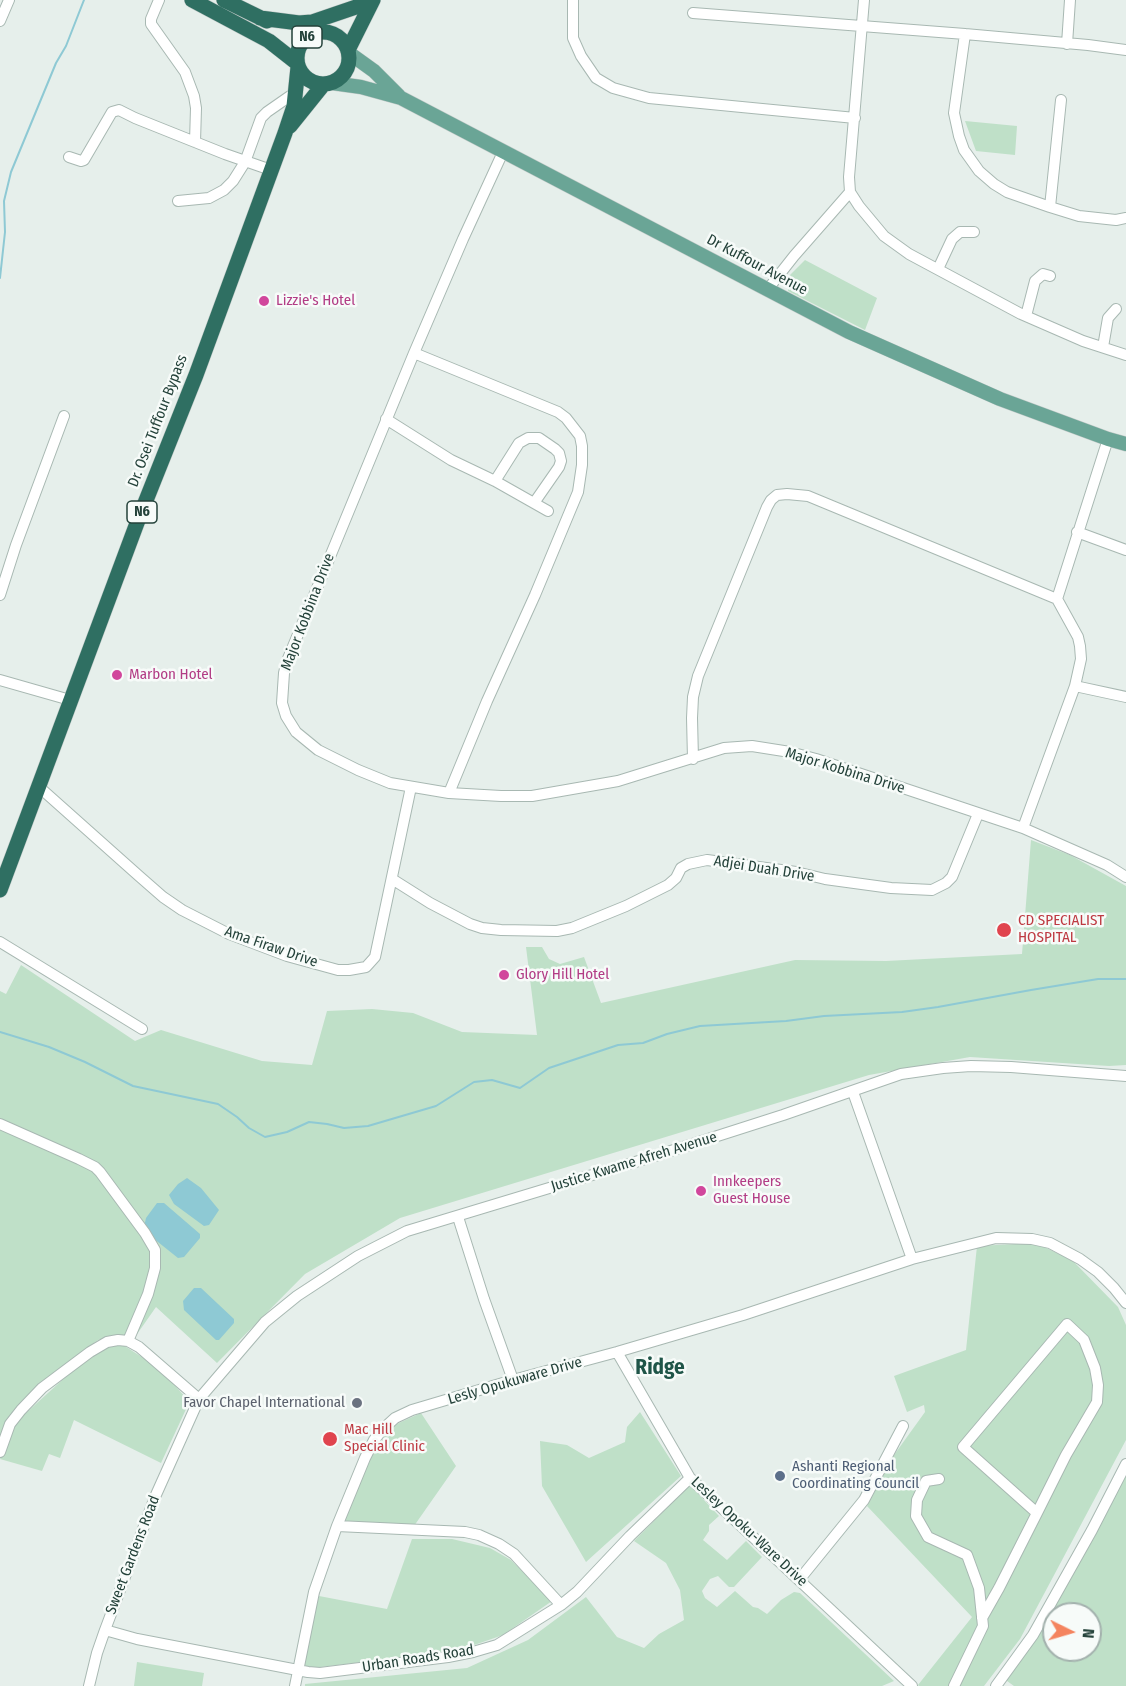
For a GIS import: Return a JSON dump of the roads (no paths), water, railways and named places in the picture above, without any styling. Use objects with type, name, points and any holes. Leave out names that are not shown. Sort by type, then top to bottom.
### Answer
[{"type":"highway","points":[[192,0],[270,41],[297,65]]},
{"type":"highway","points":[[224,0],[280,26],[318,32]]},
{"type":"highway","points":[[260,18],[299,23],[312,22],[369,1]]},
{"type":"highway","name":"N6","points":[[318,32],[328,32],[337,36],[344,42],[348,52],[348,68],[338,80],[327,84],[312,83],[304,76],[297,65],[298,48],[309,35],[349,15],[369,1]]},
{"type":"highway","name":"N6","points":[[348,52],[369,1]]},
{"type":"highway","points":[[270,41],[289,77],[290,96],[286,129]]},
{"type":"highway","name":"Dr. Osei Tuffour Bypass","points":[[0,890],[271,171],[294,106],[297,65]]},
{"type":"highway","name":"Dr. Osei Tuffour Bypass","points":[[286,129],[327,84]]},
{"type":"main road","points":[[348,52],[374,71],[401,98]]},
{"type":"main road","points":[[327,84],[361,87],[401,98]]},
{"type":"main road","name":"Dr Kuffour Avenue","points":[[401,98],[849,332],[1000,399],[1126,444]]},
{"type":"street","points":[[0,21],[9,0]]},
{"type":"street","points":[[159,0],[151,24],[185,72],[194,96],[195,142]]},
{"type":"street","points":[[573,0],[573,38],[581,56],[596,78],[613,88],[649,98],[855,118]]},
{"type":"street","points":[[864,0],[849,177],[850,192],[867,218],[884,236],[909,254],[1026,316],[1064,333],[1126,355]]},
{"type":"street","points":[[1067,44],[1070,0]]},
{"type":"street","points":[[693,13],[965,34],[1126,51]]},
{"type":"street","points":[[965,34],[954,113],[964,150],[979,171],[1007,192],[1050,207],[1079,216],[1116,220],[1126,218]]},
{"type":"street","points":[[178,201],[208,198],[224,190],[233,182],[245,162],[261,118],[290,96]]},
{"type":"street","points":[[1050,207],[1061,100]]},
{"type":"street","points":[[69,157],[84,160],[112,112],[119,110],[271,171]]},
{"type":"street","name":"Major Kobbina Drive","points":[[503,152],[414,353],[287,661],[282,703],[286,716],[296,732],[318,750],[390,783],[449,794],[516,796],[546,794],[618,781],[724,748],[752,746],[816,759],[1023,828],[1107,865],[1126,877]]},
{"type":"street","points":[[768,289],[850,192]]},
{"type":"street","points":[[938,269],[952,239],[960,232],[974,232]]},
{"type":"street","points":[[1026,316],[1035,281],[1043,274],[1050,276]]},
{"type":"street","points":[[1103,347],[1108,318],[1116,309]]},
{"type":"street","points":[[414,353],[558,412],[566,418],[580,436],[582,446],[578,492],[449,794]]},
{"type":"street","points":[[0,595],[64,416]]},
{"type":"street","points":[[386,419],[451,460],[495,481],[548,511]]},
{"type":"street","points":[[495,481],[519,443],[528,438],[538,438],[555,449],[561,461],[534,503]]},
{"type":"street","points":[[1057,599],[1108,439]]},
{"type":"street","points":[[693,759],[693,697],[698,676],[767,507],[777,495],[808,496],[1057,599],[1078,637],[1080,659],[1075,686],[1023,828]]},
{"type":"street","points":[[1077,532],[1126,550]]},
{"type":"street","points":[[0,680],[70,700]]},
{"type":"street","points":[[1075,686],[1126,698]]},
{"type":"street","name":"Ama Firaw Drive","points":[[38,786],[163,897],[182,910],[229,934],[287,956],[338,970],[366,967],[375,957],[411,787]]},
{"type":"street","name":"Adjei Duah Drive","points":[[392,879],[470,924],[501,930],[557,931],[572,928],[626,906],[668,885],[676,878],[681,868],[688,864],[707,860],[891,888],[932,890],[946,883],[952,876],[978,814]]},
{"type":"street","points":[[0,942],[142,1029]]},
{"type":"street","name":"Justice Kwame Afreh Avenue","points":[[200,1399],[265,1322],[306,1290],[357,1256],[407,1232],[666,1152],[853,1092],[901,1074],[972,1066],[1126,1076]]},
{"type":"street","points":[[853,1092],[912,1259],[996,1238],[1032,1239],[1050,1244],[1080,1259],[1098,1272],[1126,1303]]},
{"type":"street","points":[[0,1124],[95,1167],[145,1233],[154,1250],[155,1268],[148,1294],[128,1341]]},
{"type":"street","points":[[458,1217],[513,1380]]},
{"type":"street","name":"Lesly Opukuware Drive","points":[[295,1686],[315,1592],[337,1526],[364,1458],[374,1440],[395,1418],[412,1410],[513,1380],[743,1315],[912,1259]]},
{"type":"street","points":[[982,1618],[1037,1514],[1066,1455],[1096,1402],[1098,1385],[1095,1368],[1084,1340],[1067,1324],[963,1447],[1037,1514]]},
{"type":"street","points":[[0,1452],[15,1417],[42,1388],[99,1346],[118,1340],[128,1341],[139,1347],[200,1399]]},
{"type":"street","name":"Lesley Opoku-Ware Drive","points":[[617,1352],[690,1478],[910,1686]]},
{"type":"street","name":"Sweet Gardens Road","points":[[200,1399],[155,1497],[105,1630],[137,1639],[298,1670]]},
{"type":"street","points":[[799,1580],[864,1500],[903,1426]]},
{"type":"street","points":[[996,1686],[1033,1635],[1126,1464]]},
{"type":"street","name":"Urban Roads Road","points":[[298,1670],[320,1673],[448,1657],[473,1653],[497,1645],[561,1605],[577,1592],[690,1478]]},
{"type":"street","points":[[939,1479],[926,1481],[917,1500],[916,1516],[928,1537],[967,1555],[979,1588],[983,1626],[954,1686]]},
{"type":"street","points":[[337,1526],[465,1532],[479,1536],[500,1544],[514,1554],[561,1605]]},
{"type":"street","points":[[89,1686],[105,1630]]},
{"type":"water","points":[[187,1178],[201,1188],[219,1210],[209,1225],[204,1226],[174,1204],[169,1195],[178,1184]]},
{"type":"water","points":[[157,1203],[164,1203],[200,1234],[200,1238],[184,1257],[178,1258],[148,1234],[144,1227],[146,1218]]},
{"type":"water","points":[[194,1288],[201,1288],[234,1319],[234,1323],[219,1340],[216,1340],[184,1310],[183,1301]]},
{"type":"waterway","points":[[0,278],[5,232],[4,201],[11,172],[84,0]]},
{"type":"waterway","points":[[0,1032],[49,1047],[133,1086],[218,1104],[249,1128],[265,1137],[287,1132],[309,1122],[344,1128],[368,1126],[436,1106],[474,1082],[492,1080],[520,1088],[549,1068],[618,1045],[643,1043],[700,1026],[902,1012],[1098,979],[1126,979]]},
{"type":"place","name":"Lizzie's Hotel","points":[[264,301]]},
{"type":"place","name":"Marbon Hotel","points":[[117,675]]},
{"type":"place","name":"CD SPECIALIST HOSPITAL","points":[[1004,930]]},
{"type":"place","name":"Glory Hill Hotel","points":[[504,975]]},
{"type":"place","name":"Innkeepers Guest House","points":[[701,1191]]},
{"type":"place","name":"Favor Chapel International","points":[[357,1403]]},
{"type":"place","name":"Mac Hill Special Clinic","points":[[330,1439]]},
{"type":"place","name":"Ashanti Regional Coordinating Council","points":[[780,1476]]},
{"type":"district","name":"Ridge","points":[[660,1368]]}]
